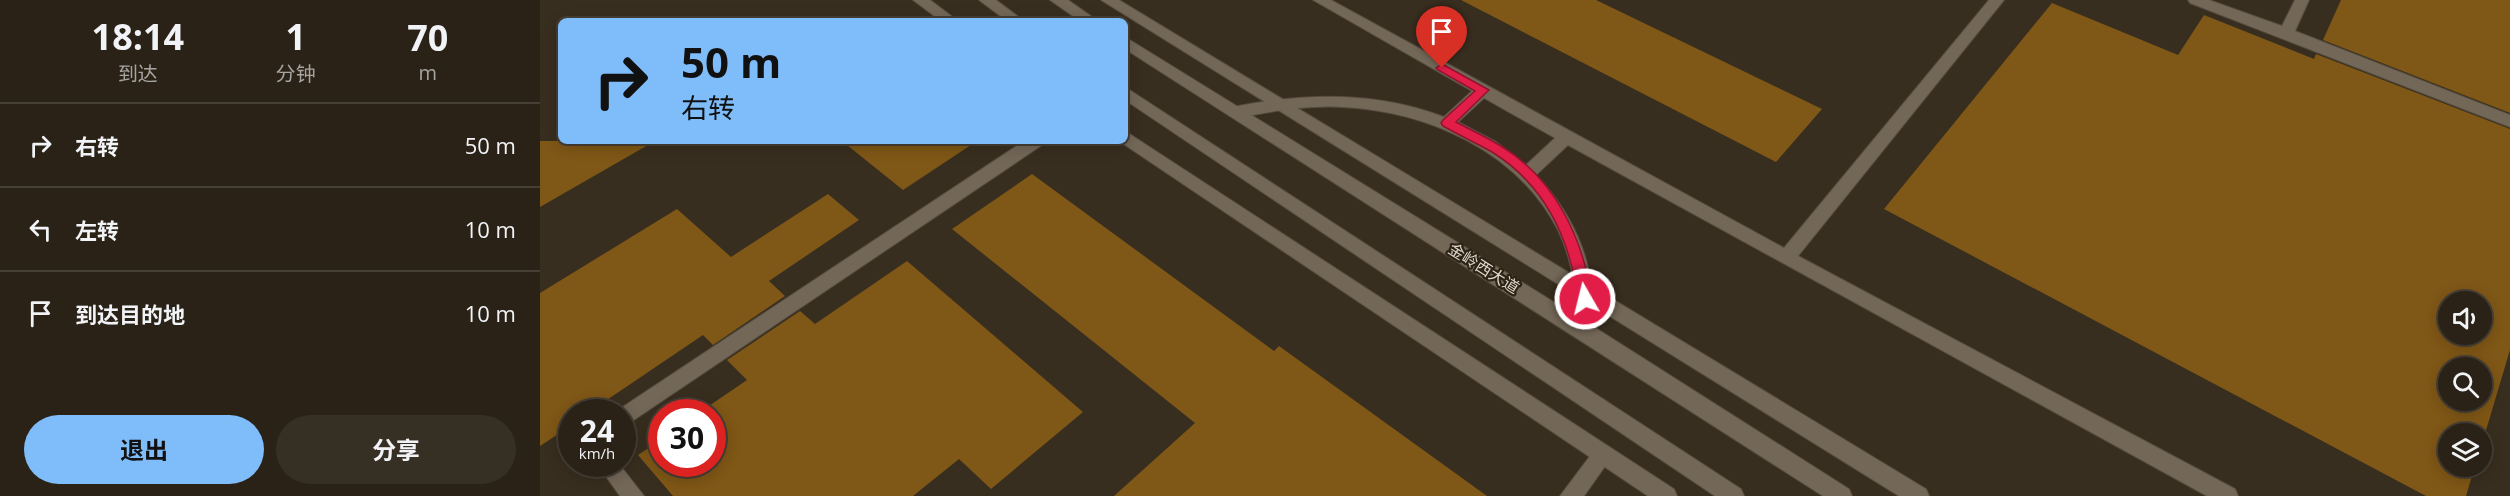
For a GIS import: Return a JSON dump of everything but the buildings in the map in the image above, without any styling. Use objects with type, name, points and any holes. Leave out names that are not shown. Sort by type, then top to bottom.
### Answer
[{"type":"street","points":[[920,0],[947,18]]},
{"type":"street","points":[[986,0],[1013,18]]},
{"type":"street","points":[[1057,0],[1086,18]]},
{"type":"street","points":[[1108,0],[1918,496]]},
{"type":"street","points":[[1320,0],[1786,258],[2228,496]]},
{"type":"street","points":[[1786,258],[1997,0]]},
{"type":"street","points":[[2195,0],[2286,33],[2510,121]]},
{"type":"street","points":[[2286,33],[2302,0]]},
{"type":"street","name":"金岭西大道","points":[[1128,44],[1841,496]]},
{"type":"street","points":[[1447,123],[1483,90]]},
{"type":"street","points":[[1128,94],[1733,496]]},
{"type":"street","points":[[1238,112],[1280,104],[1343,101],[1377,104],[1410,111],[1447,123],[1498,150],[1527,174],[1563,222],[1581,268],[1584,291],[1584,331]]},
{"type":"street","points":[[1527,174],[1567,136]]},
{"type":"street","points":[[1128,139],[1666,496]]},
{"type":"street","points":[[636,409],[1032,144]]},
{"type":"street","points":[[1571,496],[1603,455]]},
{"type":"street","points":[[618,477],[633,496]]},
{"type":"route","points":[[1442,68],[1483,90],[1447,123],[1471,133],[1498,150],[1521,168],[1541,190],[1559,214],[1572,240],[1581,268],[1585,299]]}]
